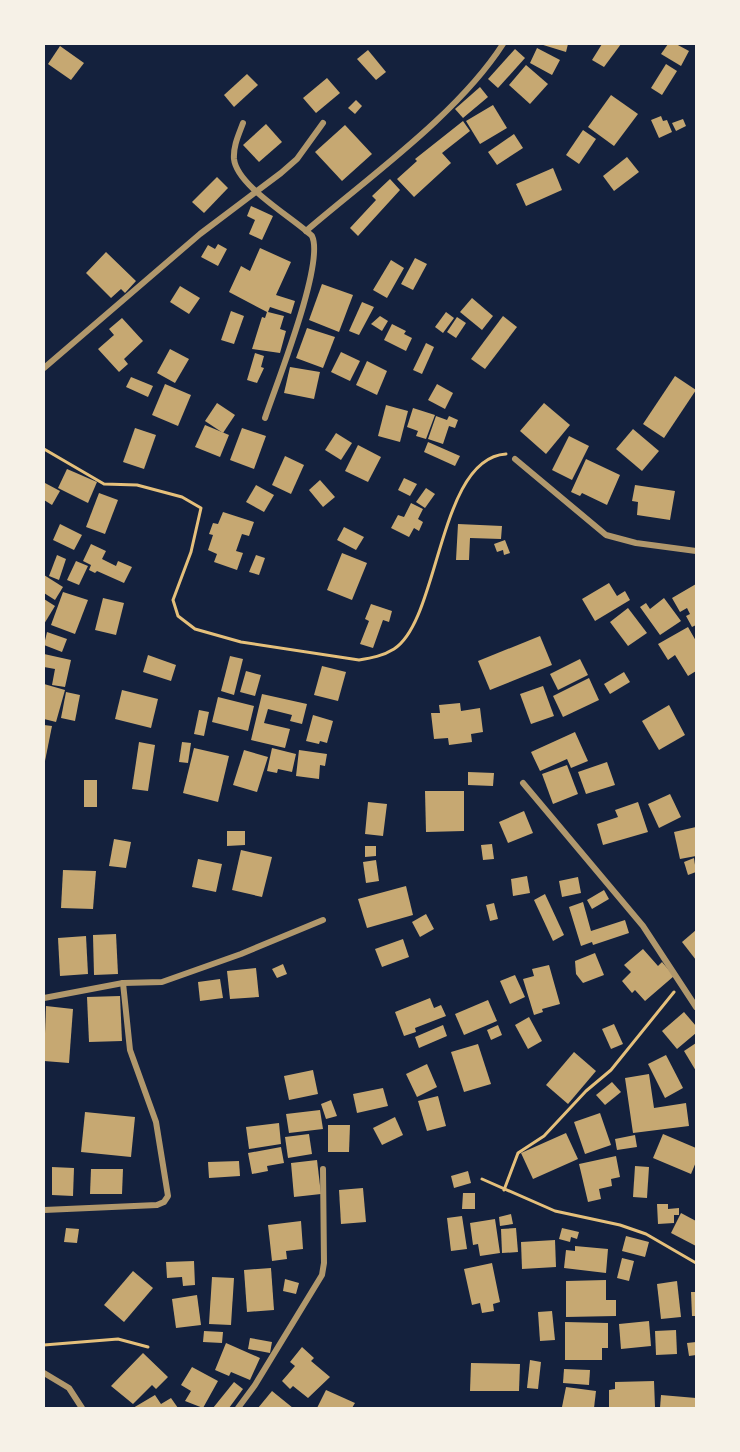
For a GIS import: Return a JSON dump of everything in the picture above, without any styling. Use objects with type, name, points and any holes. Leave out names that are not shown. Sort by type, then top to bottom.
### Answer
[{"type":"street","points":[[306,231],[444,112],[486,70],[503,44]]},
{"type":"street","points":[[243,123],[235,145],[234,158],[240,176],[314,240],[314,260],[304,302],[265,418]]},
{"type":"street","points":[[44,368],[200,234],[297,159],[323,123]]},
{"type":"street","points":[[515,459],[606,535],[636,543],[696,551]]},
{"type":"street","points":[[523,783],[643,926],[696,1007]]},
{"type":"street","points":[[44,998],[123,983],[162,982],[241,954],[323,920]]},
{"type":"street","points":[[44,1210],[157,1204],[164,1202],[168,1196],[156,1122],[130,1050],[123,983]]},
{"type":"street","points":[[238,1408],[255,1385],[322,1275],[324,1263],[323,1169]]},
{"type":"street","points":[[44,1373],[69,1388],[82,1408]]},
{"type":"path","points":[[44,449],[104,484],[137,485],[182,497],[201,508],[191,552],[173,600],[178,616],[195,628],[241,642],[359,660],[378,657],[396,648],[408,633],[420,608],[450,515],[466,482],[477,467],[497,454],[506,454],[515,459]]},
{"type":"path","points":[[504,1190],[518,1153],[544,1136],[586,1091],[611,1070],[631,1049],[680,984]]},
{"type":"path","points":[[482,1179],[555,1211],[620,1225],[646,1234],[696,1263]]},
{"type":"path","points":[[44,1345],[118,1339],[148,1347]]},
{"type":"building","points":[[540,44],[568,44],[566,52]]},
{"type":"building","points":[[602,44],[621,44],[604,67],[592,60]]},
{"type":"building","points":[[668,44],[676,44],[689,51],[681,66],[661,54]]},
{"type":"building","points":[[60,46],[84,63],[71,80],[48,64]]},
{"type":"building","points":[[537,48],[560,60],[552,75],[530,63]]},
{"type":"building","points":[[515,49],[525,58],[498,88],[488,79]]},
{"type":"building","points":[[368,50],[386,72],[376,80],[357,59]]},
{"type":"building","points":[[666,64],[677,71],[662,95],[651,88]]},
{"type":"building","points":[[526,65],[548,84],[530,104],[509,85]]},
{"type":"building","points":[[247,74],[258,85],[234,107],[224,95]]},
{"type":"building","points":[[327,78],[340,93],[316,113],[303,98]]},
{"type":"building","points":[[480,87],[488,97],[463,118],[455,109]]},
{"type":"building","points":[[611,95],[638,114],[614,146],[588,127]]},
{"type":"building","points":[[356,100],[362,106],[355,114],[348,108]]},
{"type":"building","points":[[493,105],[507,128],[480,144],[466,121]]},
{"type":"building","points":[[661,116],[663,121],[667,120],[672,132],[659,138],[651,120]]},
{"type":"building","points":[[683,119],[686,126],[676,131],[672,123]]},
{"type":"building","points":[[463,121],[470,131],[442,153],[451,163],[414,197],[397,179],[417,161],[415,159]]},
{"type":"building","points":[[266,124],[282,142],[259,162],[243,145]]},
{"type":"building","points":[[345,125],[372,154],[342,181],[315,152]]},
{"type":"building","points":[[583,130],[596,139],[579,164],[566,155]]},
{"type":"building","points":[[514,134],[523,148],[497,165],[488,152]]},
{"type":"building","points":[[627,157],[639,172],[614,191],[603,176]]},
{"type":"building","points":[[553,168],[562,190],[526,206],[516,184]]},
{"type":"building","points":[[217,177],[228,188],[204,213],[192,202]]},
{"type":"building","points":[[390,179],[400,190],[358,236],[350,228],[376,200],[372,196]]},
{"type":"building","points":[[251,206],[273,216],[262,240],[249,234],[255,220],[247,216]]},
{"type":"building","points":[[218,244],[227,249],[218,266],[201,257],[208,245],[215,249]]},
{"type":"building","points":[[260,248],[291,262],[276,295],[295,301],[291,314],[270,307],[268,312],[284,316],[280,329],[286,331],[280,353],[252,349],[262,317],[265,318],[267,312],[229,292],[241,266],[250,271]]},
{"type":"building","points":[[106,252],[136,281],[125,293],[121,289],[111,298],[86,273]]},
{"type":"building","points":[[415,258],[427,264],[413,290],[401,284]]},
{"type":"building","points":[[391,260],[404,268],[387,298],[373,290]]},
{"type":"building","points":[[322,284],[353,295],[339,332],[309,320]]},
{"type":"building","points":[[180,286],[200,298],[189,314],[170,302]]},
{"type":"building","points":[[472,298],[493,316],[482,330],[460,312]]},
{"type":"building","points":[[362,302],[374,307],[359,335],[349,331]]},
{"type":"building","points":[[231,311],[244,316],[234,344],[221,340]]},
{"type":"building","points":[[446,312],[454,318],[443,333],[435,327]]},
{"type":"building","points":[[380,316],[388,321],[382,331],[371,324]]},
{"type":"building","points":[[503,316],[517,327],[485,369],[471,359]]},
{"type":"building","points":[[457,317],[466,323],[456,338],[447,332]]},
{"type":"building","points":[[122,318],[143,341],[124,359],[128,364],[119,372],[98,349],[114,335],[109,329]]},
{"type":"building","points":[[392,324],[406,331],[404,334],[412,338],[406,351],[384,340]]},
{"type":"building","points":[[307,328],[335,337],[323,368],[296,358]]},
{"type":"building","points":[[426,343],[434,347],[422,374],[413,370]]},
{"type":"building","points":[[170,349],[189,359],[175,383],[157,373]]},
{"type":"building","points":[[341,352],[360,361],[350,381],[331,372]]},
{"type":"building","points":[[255,353],[264,356],[261,367],[264,368],[257,383],[247,380]]},
{"type":"building","points":[[367,361],[387,371],[377,395],[356,385]]},
{"type":"building","points":[[290,367],[320,372],[314,399],[284,393]]},
{"type":"building","points":[[675,376],[696,390],[664,438],[643,424]]},
{"type":"building","points":[[131,377],[153,386],[148,397],[126,387]]},
{"type":"building","points":[[165,384],[191,395],[178,426],[152,415]]},
{"type":"building","points":[[437,384],[453,393],[445,409],[428,400]]},
{"type":"building","points":[[217,403],[235,415],[223,433],[205,421]]},
{"type":"building","points":[[544,403],[570,425],[546,454],[520,431]]},
{"type":"building","points":[[386,405],[408,411],[400,442],[378,436]]},
{"type":"building","points":[[413,408],[435,415],[426,439],[416,436],[418,431],[407,427]]},
{"type":"building","points":[[436,416],[447,420],[449,416],[458,420],[455,428],[449,426],[443,444],[428,439]]},
{"type":"building","points":[[205,425],[229,435],[220,457],[195,447]]},
{"type":"building","points":[[135,428],[156,435],[144,469],[123,462]]},
{"type":"building","points":[[242,428],[266,436],[254,469],[230,460]]},
{"type":"building","points":[[633,429],[659,451],[642,471],[616,449]]},
{"type":"building","points":[[336,433],[352,443],[341,460],[325,450]]},
{"type":"building","points":[[569,436],[589,446],[572,480],[552,470]]},
{"type":"building","points":[[428,442],[460,456],[455,466],[424,452]]},
{"type":"building","points":[[358,445],[381,457],[368,482],[345,471]]},
{"type":"building","points":[[285,456],[304,465],[291,494],[272,485]]},
{"type":"building","points":[[586,459],[620,475],[607,505],[582,493],[580,496],[571,492]]},
{"type":"building","points":[[67,469],[97,482],[88,503],[58,488]]},
{"type":"building","points":[[404,478],[417,484],[410,496],[398,490]]},
{"type":"building","points":[[320,480],[335,497],[323,507],[309,490]]},
{"type":"building","points":[[45,483],[60,491],[52,505],[44,500]]},
{"type":"building","points":[[256,485],[274,495],[264,512],[246,502]]},
{"type":"building","points":[[635,485],[675,491],[670,520],[637,515],[638,502],[632,501]]},
{"type":"building","points":[[426,488],[435,494],[425,508],[416,502]]},
{"type":"building","points":[[99,493],[118,500],[105,534],[86,527]]},
{"type":"building","points":[[411,503],[423,509],[418,519],[423,522],[419,531],[414,528],[409,537],[391,528],[398,515],[404,517]]},
{"type":"building","points":[[223,512],[254,522],[249,536],[242,534],[236,551],[243,553],[237,570],[214,562],[217,554],[208,550],[213,535],[209,534],[213,523],[218,524]]},
{"type":"building","points":[[60,524],[82,535],[74,550],[53,540]]},
{"type":"building","points":[[458,524],[502,526],[501,539],[470,538],[469,560],[456,560]]},
{"type":"building","points":[[344,527],[364,537],[356,550],[337,540]]},
{"type":"building","points":[[505,540],[510,553],[504,555],[503,550],[497,552],[494,544]]},
{"type":"building","points":[[91,544],[106,551],[102,559],[116,566],[118,561],[132,567],[124,583],[97,571],[95,573],[89,570],[91,565],[83,561]]},
{"type":"building","points":[[342,553],[367,563],[352,600],[327,590]]},
{"type":"building","points":[[57,555],[66,559],[59,580],[49,576]]},
{"type":"building","points":[[256,555],[265,558],[259,575],[249,572]]},
{"type":"building","points":[[76,561],[88,566],[79,585],[67,580]]},
{"type":"building","points":[[44,575],[63,587],[55,600],[44,593]]},
{"type":"building","points":[[609,583],[617,596],[625,591],[630,600],[595,621],[582,599]]},
{"type":"building","points":[[696,584],[696,625],[692,627],[686,616],[690,614],[687,608],[680,612],[672,598]]},
{"type":"building","points":[[63,592],[88,600],[75,634],[51,625]]},
{"type":"building","points":[[103,598],[124,603],[116,635],[95,630]]},
{"type":"building","points":[[664,598],[681,621],[660,635],[640,607],[646,603],[650,609]]},
{"type":"building","points":[[44,599],[55,606],[44,624]]},
{"type":"building","points":[[371,604],[392,611],[389,622],[383,620],[373,648],[360,644],[369,621],[365,619]]},
{"type":"building","points":[[628,608],[647,633],[628,646],[610,622]]},
{"type":"building","points":[[688,627],[696,641],[696,671],[688,676],[675,655],[668,660],[658,644]]},
{"type":"building","points":[[47,632],[67,639],[62,652],[44,645]]},
{"type":"building","points":[[540,636],[552,665],[490,690],[478,661]]},
{"type":"building","points":[[44,654],[71,660],[65,687],[52,685],[55,669],[44,667]]},
{"type":"building","points":[[148,655],[176,665],[171,681],[143,672]]},
{"type":"building","points":[[230,656],[243,659],[234,695],[221,691]]},
{"type":"building","points":[[580,659],[588,675],[558,690],[550,674]]},
{"type":"building","points":[[322,666],[346,672],[338,701],[314,695]]},
{"type":"building","points":[[246,671],[261,675],[255,696],[240,692]]},
{"type":"building","points":[[624,672],[630,682],[610,694],[604,684]]},
{"type":"building","points":[[589,678],[599,700],[563,717],[553,696]]},
{"type":"building","points":[[44,684],[65,690],[56,722],[44,719]]},
{"type":"building","points":[[543,686],[554,716],[531,724],[520,694]]},
{"type":"building","points":[[122,690],[158,699],[151,728],[115,719]]},
{"type":"building","points":[[66,692],[80,695],[75,721],[61,718]]},
{"type":"building","points":[[262,694],[307,704],[302,724],[290,721],[292,715],[268,709],[264,723],[290,729],[285,748],[251,740]]},
{"type":"building","points":[[218,697],[254,706],[248,731],[212,722]]},
{"type":"building","points":[[460,703],[461,711],[480,708],[483,732],[471,734],[472,742],[449,745],[448,738],[434,739],[431,713],[440,713],[439,705]]},
{"type":"building","points":[[669,705],[685,735],[659,750],[642,721]]},
{"type":"building","points":[[199,710],[209,712],[204,736],[194,734]]},
{"type":"building","points":[[313,715],[333,721],[327,743],[306,741]]},
{"type":"building","points":[[44,725],[52,726],[45,761],[44,761]]},
{"type":"building","points":[[575,732],[588,761],[571,768],[567,759],[540,771],[531,752]]},
{"type":"building","points":[[139,742],[155,745],[148,791],[132,789]]},
{"type":"building","points":[[182,742],[191,743],[188,763],[179,762]]},
{"type":"building","points":[[194,748],[229,756],[218,802],[183,793]]},
{"type":"building","points":[[272,748],[296,754],[292,772],[278,769],[277,773],[267,771]]},
{"type":"building","points":[[244,750],[268,757],[257,792],[233,785]]},
{"type":"building","points":[[299,750],[327,754],[325,766],[320,765],[319,779],[296,776]]},
{"type":"building","points":[[607,762],[615,785],[586,794],[578,772]]},
{"type":"building","points":[[567,765],[578,794],[553,804],[542,774]]},
{"type":"building","points":[[468,772],[494,773],[493,786],[468,785]]},
{"type":"building","points":[[84,780],[97,780],[97,807],[84,807]]},
{"type":"building","points":[[425,791],[464,791],[464,831],[426,832]]},
{"type":"building","points":[[670,794],[681,817],[659,828],[648,804]]},
{"type":"building","points":[[368,802],[387,804],[383,836],[365,834]]},
{"type":"building","points":[[638,802],[648,832],[603,845],[597,824],[618,817],[615,810]]},
{"type":"building","points":[[524,811],[533,833],[508,843],[499,822]]},
{"type":"building","points":[[696,827],[696,856],[680,859],[674,832]]},
{"type":"building","points":[[227,831],[245,831],[245,845],[227,846]]},
{"type":"building","points":[[114,839],[131,842],[126,868],[109,866]]},
{"type":"building","points":[[492,844],[494,859],[483,860],[481,845]]},
{"type":"building","points":[[365,846],[376,846],[376,856],[365,857]]},
{"type":"building","points":[[241,850],[272,857],[262,897],[232,890]]},
{"type":"building","points":[[694,858],[696,872],[688,875],[684,862]]},
{"type":"building","points":[[198,859],[222,864],[216,892],[192,887]]},
{"type":"building","points":[[376,860],[379,881],[366,883],[363,862]]},
{"type":"building","points":[[63,870],[96,871],[93,909],[61,908]]},
{"type":"building","points":[[527,876],[530,893],[513,896],[511,879]]},
{"type":"building","points":[[578,877],[581,893],[562,897],[559,881]]},
{"type":"building","points":[[406,886],[413,915],[367,928],[358,899]]},
{"type":"building","points":[[604,890],[609,899],[592,909],[587,900]]},
{"type":"building","points":[[545,894],[564,935],[553,941],[534,900]]},
{"type":"building","points":[[583,902],[591,931],[625,920],[629,933],[593,945],[592,942],[581,946],[569,907]]},
{"type":"building","points":[[494,903],[498,919],[490,921],[486,905]]},
{"type":"building","points":[[426,914],[434,929],[420,937],[412,922]]},
{"type":"building","points":[[696,930],[696,960],[682,942]]},
{"type":"building","points":[[116,934],[118,974],[94,975],[93,935]]},
{"type":"building","points":[[86,936],[88,974],[60,976],[58,938]]},
{"type":"building","points":[[403,939],[409,957],[382,967],[375,949]]},
{"type":"building","points":[[643,949],[658,966],[662,962],[674,976],[645,1001],[635,990],[632,993],[622,981],[631,972],[624,965]]},
{"type":"building","points":[[595,953],[604,975],[583,983],[576,974],[575,961]]},
{"type":"building","points":[[283,964],[287,974],[277,978],[272,969]]},
{"type":"building","points":[[549,965],[560,1004],[542,1009],[543,1012],[534,1015],[523,979],[534,976],[532,969]]},
{"type":"building","points":[[256,968],[259,997],[230,999],[227,971]]},
{"type":"building","points":[[515,975],[525,997],[510,1004],[500,981]]},
{"type":"building","points":[[220,979],[223,998],[200,1001],[198,982]]},
{"type":"building","points":[[120,996],[122,1041],[89,1042],[87,997]]},
{"type":"building","points":[[430,998],[434,1008],[441,1005],[446,1016],[415,1028],[416,1032],[404,1036],[395,1012]]},
{"type":"building","points":[[488,1000],[497,1021],[464,1035],[455,1014]]},
{"type":"building","points":[[46,1006],[73,1009],[69,1063],[44,1061]]},
{"type":"building","points":[[684,1012],[696,1026],[696,1033],[677,1049],[662,1031]]},
{"type":"building","points":[[529,1017],[542,1041],[528,1049],[515,1025]]},
{"type":"building","points":[[614,1024],[623,1044],[611,1049],[602,1029]]},
{"type":"building","points":[[443,1025],[447,1036],[419,1048],[415,1037]]},
{"type":"building","points":[[498,1025],[502,1035],[491,1040],[487,1030]]},
{"type":"building","points":[[696,1043],[696,1071],[684,1051]]},
{"type":"building","points":[[478,1044],[491,1084],[464,1092],[451,1052]]},
{"type":"building","points":[[574,1052],[596,1071],[568,1104],[546,1085]]},
{"type":"building","points":[[666,1055],[683,1088],[665,1098],[648,1064]]},
{"type":"building","points":[[427,1064],[437,1087],[417,1097],[406,1074]]},
{"type":"building","points":[[313,1070],[318,1094],[289,1100],[284,1076]]},
{"type":"building","points":[[649,1074],[654,1108],[686,1103],[689,1126],[633,1133],[625,1078]]},
{"type":"building","points":[[612,1082],[621,1092],[605,1105],[596,1095]]},
{"type":"building","points":[[383,1088],[388,1106],[357,1113],[353,1094]]},
{"type":"building","points":[[438,1096],[446,1126],[427,1131],[418,1101]]},
{"type":"building","points":[[331,1100],[337,1116],[326,1119],[321,1104]]},
{"type":"building","points":[[320,1110],[323,1129],[289,1133],[286,1114]]},
{"type":"building","points":[[85,1112],[135,1117],[131,1157],[81,1152]]},
{"type":"building","points":[[600,1113],[611,1145],[585,1154],[574,1122]]},
{"type":"building","points":[[395,1117],[403,1135],[382,1145],[373,1128]]},
{"type":"building","points":[[279,1123],[281,1144],[249,1149],[246,1127]]},
{"type":"building","points":[[328,1125],[350,1125],[349,1152],[328,1152]]},
{"type":"building","points":[[566,1133],[578,1159],[533,1179],[521,1153]]},
{"type":"building","points":[[309,1134],[312,1154],[288,1158],[285,1137]]},
{"type":"building","points":[[663,1134],[696,1148],[696,1162],[691,1174],[653,1158]]},
{"type":"building","points":[[635,1135],[637,1147],[617,1150],[615,1139]]},
{"type":"building","points":[[281,1147],[284,1163],[267,1166],[268,1171],[252,1174],[248,1153]]},
{"type":"building","points":[[616,1156],[620,1177],[611,1179],[612,1186],[599,1189],[601,1199],[588,1202],[579,1164]]},
{"type":"building","points":[[317,1160],[321,1194],[294,1197],[291,1163]]},
{"type":"building","points":[[239,1161],[240,1176],[209,1178],[208,1162]]},
{"type":"building","points":[[635,1166],[649,1167],[647,1198],[633,1197]]},
{"type":"building","points":[[52,1167],[74,1168],[73,1196],[52,1195]]},
{"type":"building","points":[[91,1169],[123,1169],[122,1194],[90,1194]]},
{"type":"building","points":[[468,1171],[471,1183],[454,1188],[451,1176]]},
{"type":"building","points":[[363,1188],[366,1222],[341,1224],[339,1190]]},
{"type":"building","points":[[463,1193],[475,1193],[475,1209],[462,1209]]},
{"type":"building","points":[[657,1204],[668,1204],[668,1209],[679,1208],[679,1215],[674,1215],[674,1223],[658,1224]]},
{"type":"building","points":[[681,1213],[696,1221],[696,1246],[671,1233]]},
{"type":"building","points":[[511,1214],[513,1224],[500,1226],[499,1217]]},
{"type":"building","points":[[462,1216],[467,1249],[451,1251],[447,1218]]},
{"type":"building","points":[[495,1219],[500,1253],[480,1256],[478,1244],[473,1245],[470,1223]]},
{"type":"building","points":[[301,1221],[303,1249],[286,1251],[287,1259],[272,1261],[268,1225]]},
{"type":"building","points":[[66,1228],[79,1229],[77,1243],[64,1242]]},
{"type":"building","points":[[516,1228],[518,1252],[502,1253],[501,1229]]},
{"type":"building","points":[[562,1228],[579,1232],[577,1239],[571,1237],[570,1242],[559,1239]]},
{"type":"building","points":[[626,1236],[649,1242],[645,1257],[622,1251]]},
{"type":"building","points":[[555,1240],[556,1267],[522,1269],[521,1242]]},
{"type":"building","points":[[575,1246],[608,1249],[606,1273],[564,1268],[566,1250],[575,1251]]},
{"type":"building","points":[[622,1258],[634,1261],[629,1281],[617,1278]]},
{"type":"building","points":[[194,1261],[195,1285],[183,1286],[182,1277],[167,1278],[166,1262]]},
{"type":"building","points":[[492,1263],[500,1302],[493,1304],[494,1311],[482,1313],[480,1303],[472,1305],[464,1269]]},
{"type":"building","points":[[271,1268],[274,1310],[247,1312],[244,1270]]},
{"type":"building","points":[[133,1271],[153,1288],[124,1322],[104,1305]]},
{"type":"building","points":[[212,1277],[234,1278],[231,1325],[209,1324]]},
{"type":"building","points":[[285,1279],[299,1283],[296,1294],[283,1291]]},
{"type":"building","points":[[606,1280],[606,1300],[616,1300],[616,1316],[566,1317],[566,1281]]},
{"type":"building","points":[[677,1281],[681,1317],[661,1319],[657,1284]]},
{"type":"building","points":[[691,1292],[696,1292],[696,1316],[692,1316]]},
{"type":"building","points":[[197,1295],[201,1325],[176,1328],[172,1299]]},
{"type":"building","points":[[552,1311],[555,1340],[540,1341],[538,1312]]},
{"type":"building","points":[[649,1321],[651,1346],[621,1349],[619,1324]]},
{"type":"building","points":[[565,1322],[608,1323],[608,1348],[602,1348],[602,1360],[565,1360]]},
{"type":"building","points":[[676,1330],[677,1354],[656,1355],[655,1331]]},
{"type":"building","points":[[204,1331],[223,1332],[222,1343],[203,1342]]},
{"type":"building","points":[[250,1338],[272,1342],[270,1353],[248,1349]]},
{"type":"building","points":[[696,1342],[696,1355],[689,1356],[687,1343]]},
{"type":"building","points":[[226,1343],[260,1358],[250,1380],[231,1372],[229,1376],[215,1370]]},
{"type":"building","points":[[302,1347],[314,1358],[311,1361],[330,1377],[308,1398],[293,1386],[290,1389],[282,1381],[295,1366],[290,1362]]},
{"type":"building","points":[[143,1353],[168,1377],[156,1389],[152,1385],[133,1404],[111,1386]]},
{"type":"building","points":[[530,1360],[541,1362],[538,1389],[527,1388]]},
{"type":"building","points":[[471,1363],[520,1364],[519,1391],[470,1391]]},
{"type":"building","points":[[192,1367],[218,1381],[203,1408],[185,1401],[191,1391],[181,1385]]},
{"type":"building","points":[[564,1369],[590,1370],[589,1385],[563,1383]]},
{"type":"building","points":[[654,1381],[655,1407],[609,1408],[609,1390],[615,1389],[615,1382]]},
{"type":"building","points":[[234,1382],[243,1389],[229,1408],[213,1408]]},
{"type":"building","points":[[566,1387],[596,1391],[594,1408],[562,1407]]},
{"type":"building","points":[[326,1390],[355,1403],[352,1408],[317,1408]]},
{"type":"building","points":[[272,1391],[293,1408],[258,1408]]},
{"type":"building","points":[[155,1395],[161,1404],[171,1398],[178,1408],[133,1408]]},
{"type":"building","points":[[661,1395],[696,1398],[696,1408],[660,1408]]}]
